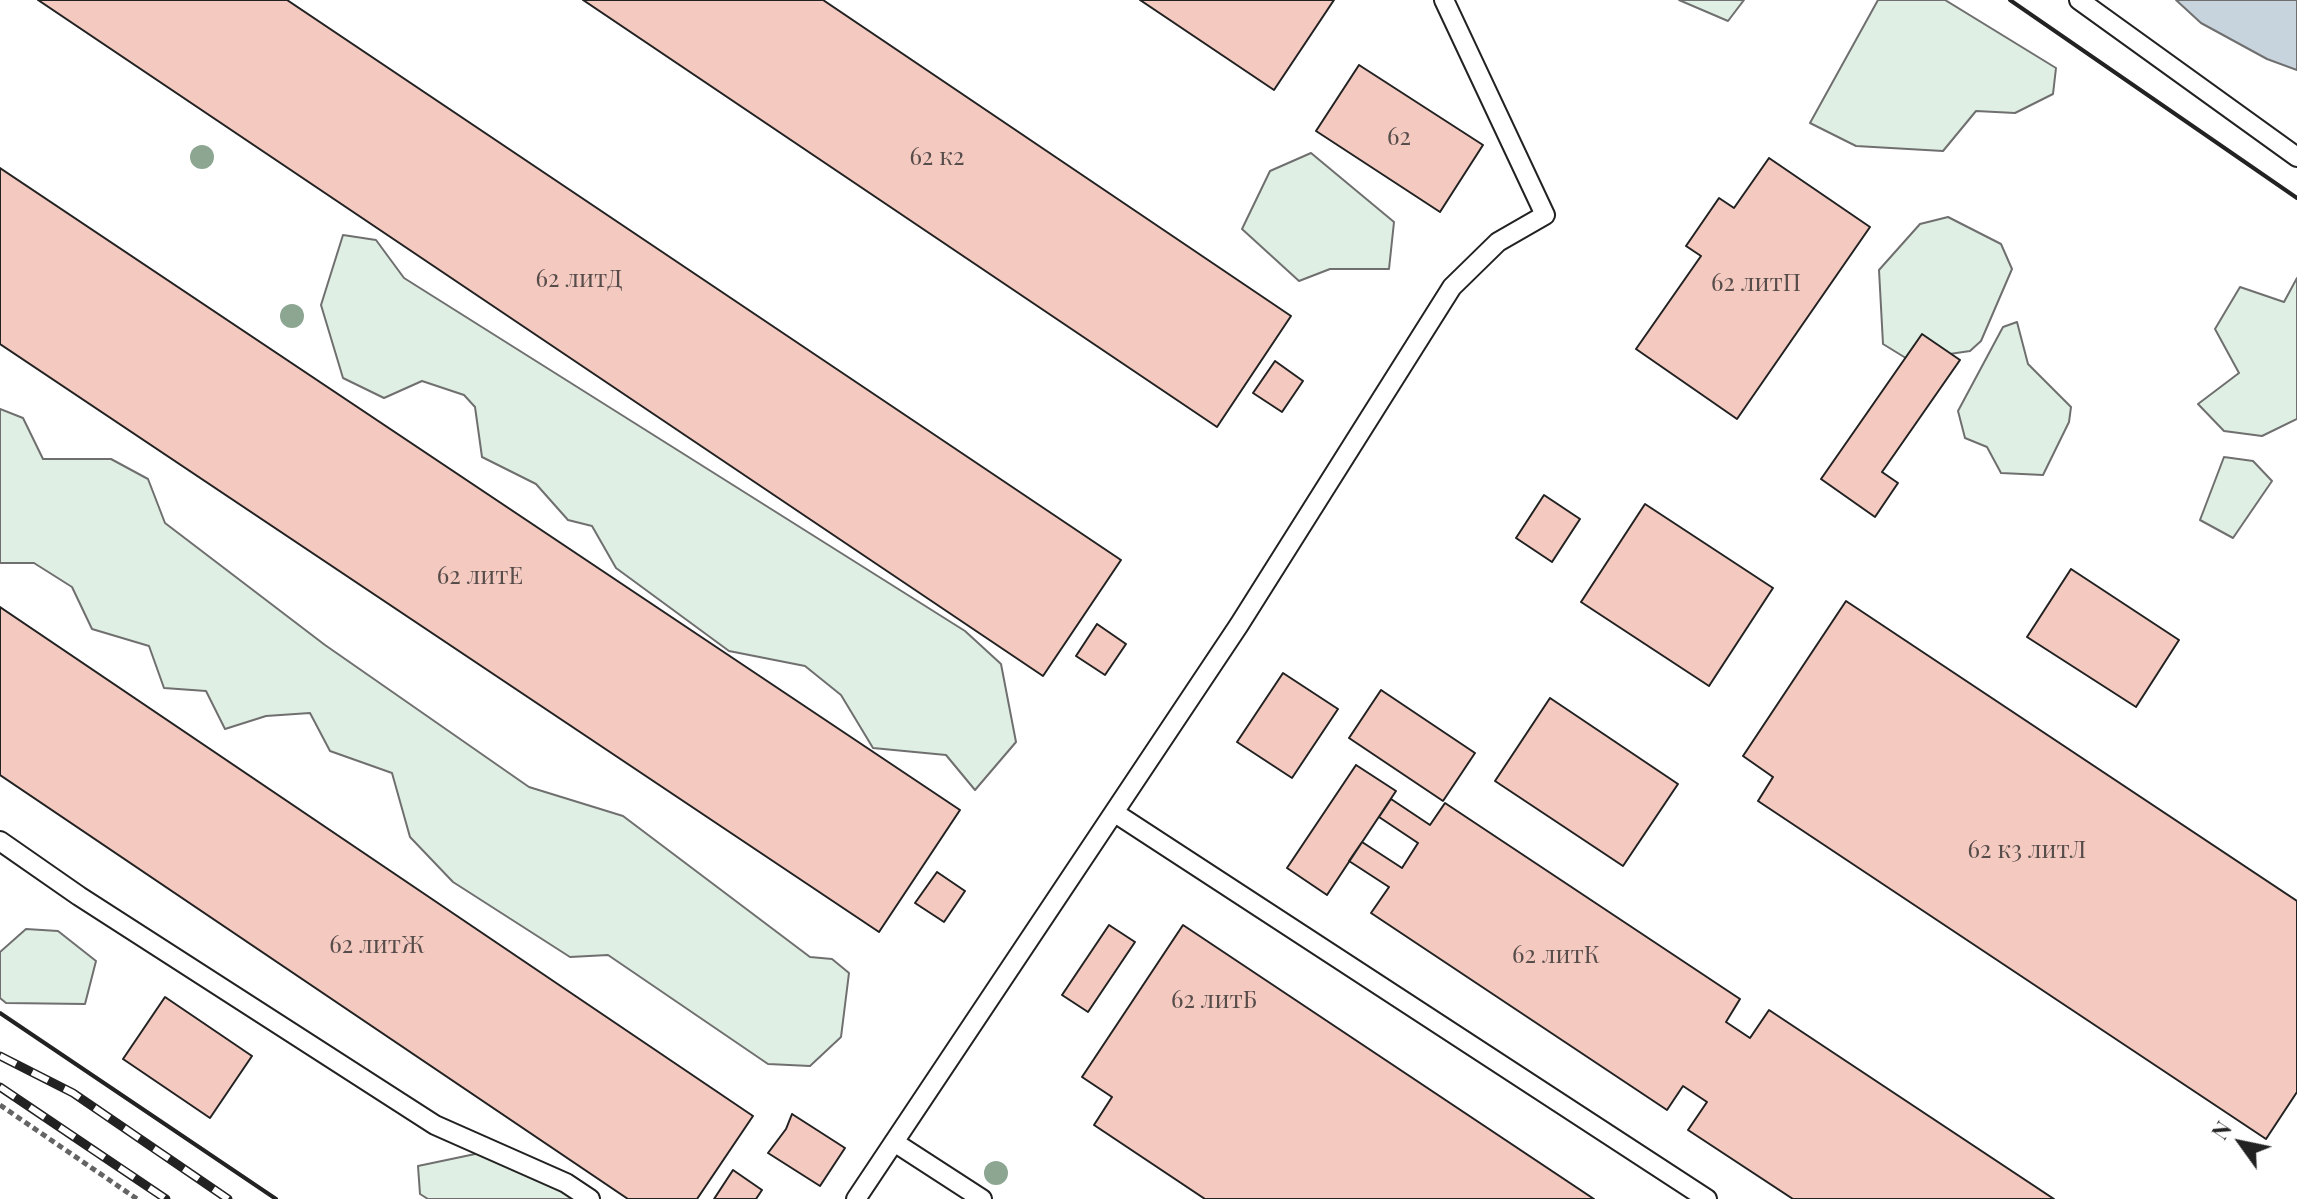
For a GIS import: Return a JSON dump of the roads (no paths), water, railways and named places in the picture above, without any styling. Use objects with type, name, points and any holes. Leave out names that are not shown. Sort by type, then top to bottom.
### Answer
[{"type":"lane","points":[[856,1199],[1239,625],[1452,287],[1498,242],[1545,215],[1444,0]]},
{"type":"lane","points":[[2079,0],[2297,157]]},
{"type":"lane","points":[[1115,813],[1707,1199]]},
{"type":"lane","points":[[0,841],[79,896],[435,1125],[566,1183],[590,1199]]},
{"type":"lane","points":[[894,1142],[982,1199]]},
{"type":"railway","points":[[0,1056],[73,1093],[228,1199]]},
{"type":"railway","points":[[0,1087],[166,1199]]}]
